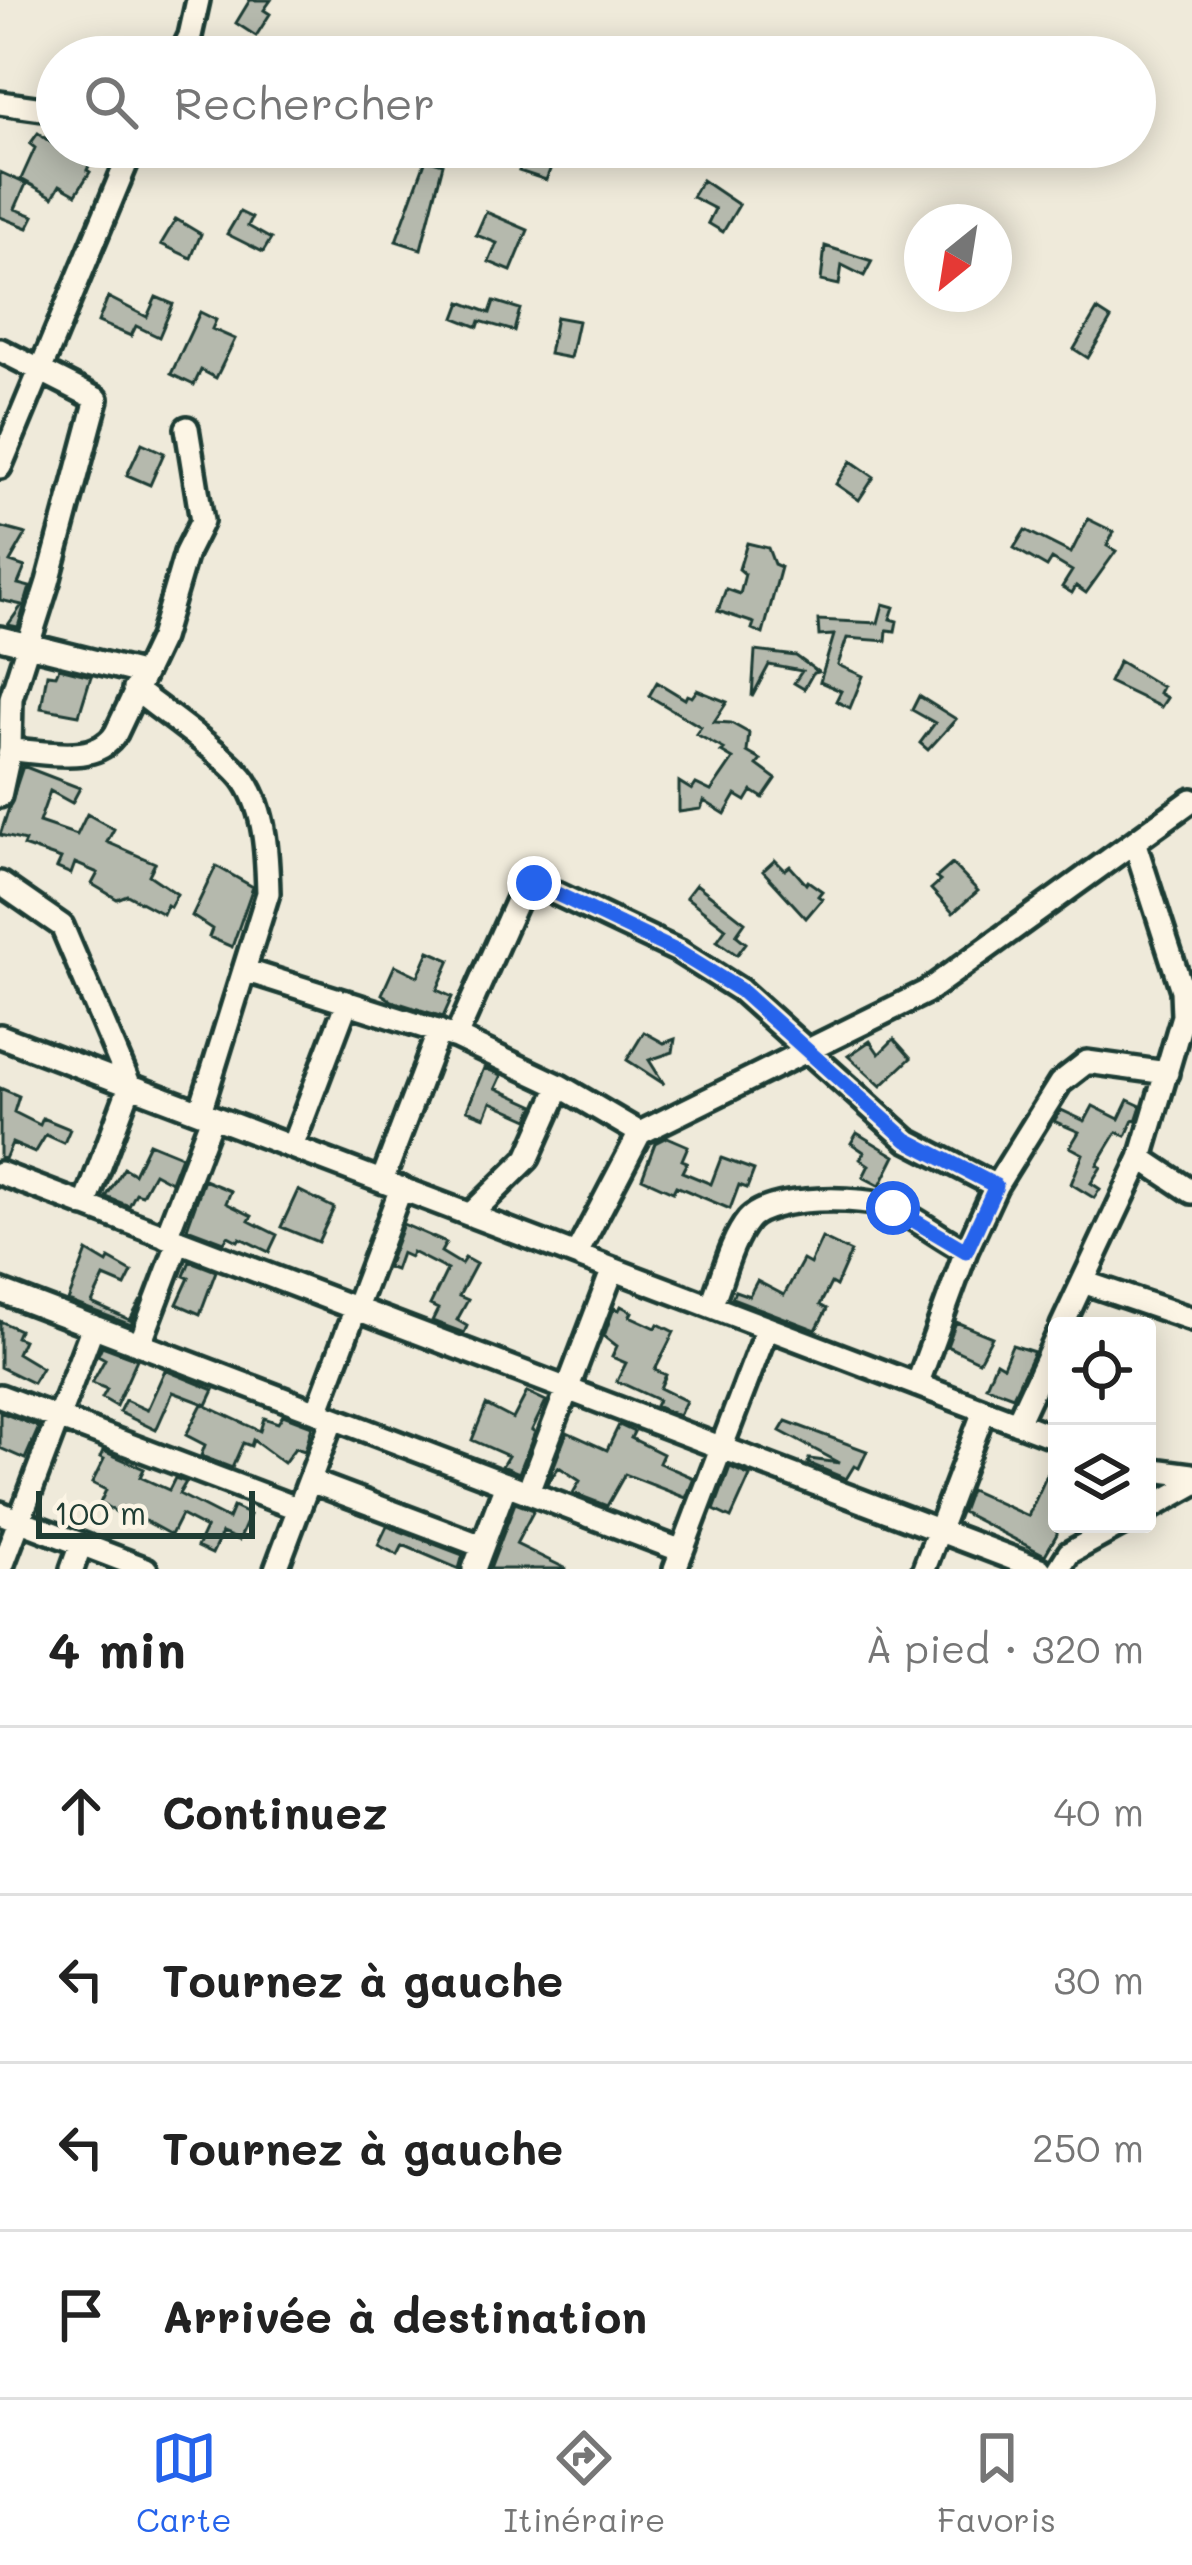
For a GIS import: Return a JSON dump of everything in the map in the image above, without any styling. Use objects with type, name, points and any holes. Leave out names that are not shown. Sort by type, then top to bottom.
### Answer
[{"type":"street","points":[[190,36],[198,0]]},
{"type":"street","points":[[0,103],[36,108]]},
{"type":"street","points":[[0,467],[124,168]]},
{"type":"street","points":[[0,350],[97,399],[11,698],[10,750],[0,796]]},
{"type":"street","points":[[10,750],[95,753],[108,747],[116,734],[160,638],[186,553],[202,520],[187,428]]},
{"type":"street","points":[[0,638],[138,681],[243,779],[256,805],[267,857],[268,893],[140,1344]]},
{"type":"street","points":[[576,1255],[640,1133],[926,992],[1192,800]]},
{"type":"street","points":[[1066,1317],[1141,1158],[1183,1016],[1183,990],[1135,844]]},
{"type":"street","points":[[0,883],[62,926],[130,1086],[85,1206]]},
{"type":"street","points":[[276,1569],[310,1480],[392,1185],[448,1034],[523,887],[534,883],[712,971],[740,990],[907,1140],[996,1186]]},
{"type":"street","points":[[244,970],[448,1034],[560,1086],[640,1133]]},
{"type":"street","points":[[292,1147],[347,1002]]},
{"type":"street","points":[[0,1036],[1048,1435]]},
{"type":"street","points":[[917,1385],[966,1251],[996,1186],[1060,1083],[1087,1062],[1167,1073]]},
{"type":"street","points":[[470,1215],[528,1158],[560,1086]]},
{"type":"street","points":[[1141,1158],[1192,1192]]},
{"type":"street","points":[[0,1173],[1040,1569]]},
{"type":"street","points":[[711,1306],[745,1224],[770,1205],[840,1201],[893,1208],[966,1251]]},
{"type":"street","points":[[528,1492],[613,1269]]},
{"type":"street","points":[[1083,1282],[1192,1319]]},
{"type":"street","points":[[0,1291],[528,1492],[679,1560],[766,1328]]},
{"type":"street","points":[[1,1569],[9,1517],[58,1418],[93,1326]]},
{"type":"street","points":[[1016,1423],[1048,1356]]},
{"type":"street","points":[[0,1396],[299,1510]]},
{"type":"street","points":[[924,1569],[984,1411]]},
{"type":"street","points":[[1156,1503],[1186,1478],[1192,1451]]},
{"type":"street","points":[[1156,1471],[1186,1478]]},
{"type":"street","points":[[310,1480],[482,1546]]},
{"type":"street","points":[[474,1569],[506,1484]]},
{"type":"street","points":[[9,1517],[146,1569]]},
{"type":"street","points":[[1059,1569],[1069,1553],[1106,1533]]},
{"type":"street","points":[[72,1569],[81,1544]]},
{"type":"building","points":[[250,0],[271,0],[264,10],[270,14],[256,36],[236,23]]},
{"type":"building","points":[[36,136],[36,168],[88,168],[76,194],[60,185],[53,197],[21,179],[35,148],[30,144]]},
{"type":"building","points":[[423,168],[442,168],[421,249],[396,241]]},
{"type":"building","points":[[520,168],[551,168],[546,180]]},
{"type":"building","points":[[0,172],[26,184],[15,209],[34,216],[28,228],[0,217]]},
{"type":"building","points":[[702,180],[739,205],[723,232],[708,223],[715,209],[692,197]]},
{"type":"building","points":[[240,212],[252,218],[248,226],[271,239],[263,252],[227,234]]},
{"type":"building","points":[[486,212],[528,230],[511,271],[489,262],[497,243],[476,235]]},
{"type":"building","points":[[176,219],[201,234],[191,258],[161,244]]},
{"type":"building","points":[[825,246],[872,261],[864,276],[842,265],[839,285],[821,281]]},
{"type":"building","points":[[108,297],[147,317],[156,297],[173,304],[159,337],[136,326],[131,336],[98,322]]},
{"type":"building","points":[[494,301],[520,309],[514,331],[480,321],[478,327],[455,318],[461,302],[490,313]]},
{"type":"building","points":[[1097,310],[1111,319],[1088,358],[1074,349]]},
{"type":"building","points":[[200,312],[216,320],[212,329],[235,339],[216,378],[201,370],[194,385],[171,374]]},
{"type":"building","points":[[556,317],[578,321],[570,358],[549,354]]},
{"type":"building","points":[[142,443],[164,453],[150,485],[127,475]]},
{"type":"building","points":[[851,461],[874,477],[859,500],[836,484]]},
{"type":"building","points":[[1088,519],[1114,532],[1107,546],[1116,551],[1086,593],[1076,586],[1072,593],[1062,587],[1072,571],[1052,559],[1047,567],[1014,548],[1025,530],[1071,553]]},
{"type":"building","points":[[0,527],[26,534],[10,562],[25,567],[18,584],[30,587],[18,627],[8,625],[22,605],[0,600]]},
{"type":"building","points":[[747,543],[768,548],[774,564],[781,567],[763,634],[752,629],[754,623],[718,611],[726,589],[740,594],[745,574],[739,569]]},
{"type":"building","points":[[883,604],[894,607],[890,619],[897,621],[895,631],[887,630],[886,641],[847,638],[838,665],[863,676],[850,708],[836,701],[841,691],[820,682],[834,635],[819,636],[818,620],[878,623]]},
{"type":"building","points":[[755,651],[796,656],[818,672],[804,689],[794,683],[802,671],[769,665],[752,697]]},
{"type":"building","points":[[1119,661],[1162,687],[1159,693],[1167,698],[1161,707],[1109,682]]},
{"type":"building","points":[[59,668],[91,676],[79,715],[41,708],[47,674],[56,675]]},
{"type":"building","points":[[657,682],[685,699],[697,690],[727,702],[714,722],[731,723],[749,733],[747,752],[761,760],[757,765],[776,779],[763,798],[752,791],[746,801],[736,795],[725,814],[704,801],[701,809],[679,812],[679,782],[692,790],[696,784],[711,791],[733,759],[696,734],[701,727],[649,696]]},
{"type":"building","points":[[919,696],[956,719],[928,750],[920,743],[935,723],[912,710]]},
{"type":"building","points":[[23,766],[80,788],[72,803],[50,791],[39,822],[77,835],[87,814],[114,829],[107,842],[155,863],[149,875],[177,894],[163,914],[127,895],[117,899],[92,884],[98,873],[75,863],[71,874],[57,868],[61,859],[0,835]]},
{"type":"building","points":[[775,860],[822,891],[818,896],[822,899],[806,918],[763,871]]},
{"type":"building","points":[[952,864],[978,891],[953,913],[931,889]]},
{"type":"building","points":[[216,866],[253,887],[232,947],[209,937],[212,929],[192,916]]},
{"type":"building","points":[[696,884],[745,922],[736,935],[746,943],[737,955],[717,941],[726,928],[686,897]]},
{"type":"building","points":[[429,951],[450,960],[437,990],[452,997],[443,1017],[382,994],[395,965],[418,976]]},
{"type":"building","points":[[644,1032],[664,1043],[675,1039],[673,1052],[649,1060],[664,1084],[627,1060]]},
{"type":"building","points":[[894,1039],[911,1058],[881,1086],[848,1056],[870,1041],[879,1054]]},
{"type":"building","points":[[484,1068],[502,1075],[496,1088],[535,1106],[529,1119],[491,1102],[485,1117],[467,1110]]},
{"type":"building","points":[[0,1088],[19,1096],[14,1112],[40,1125],[43,1118],[70,1129],[64,1143],[46,1135],[35,1153],[12,1143],[5,1159],[0,1158]]},
{"type":"building","points":[[1128,1100],[1141,1106],[1136,1121],[1126,1136],[1117,1132],[1097,1165],[1101,1167],[1091,1183],[1100,1189],[1094,1198],[1071,1184],[1083,1154],[1070,1147],[1079,1132],[1054,1121],[1061,1110],[1085,1121],[1093,1106],[1119,1119]]},
{"type":"building","points":[[857,1133],[895,1156],[880,1186],[863,1177],[869,1165],[860,1159],[864,1152],[851,1143]]},
{"type":"building","points":[[667,1137],[688,1146],[682,1172],[711,1184],[721,1158],[754,1170],[747,1188],[739,1185],[730,1209],[676,1186],[673,1192],[642,1178],[655,1143]]},
{"type":"building","points":[[149,1143],[181,1156],[171,1182],[154,1173],[142,1195],[136,1193],[129,1206],[106,1197],[124,1168],[134,1174]]},
{"type":"building","points":[[204,1180],[231,1191],[226,1203],[277,1235],[269,1252],[240,1238],[228,1236],[224,1242],[187,1228]]},
{"type":"building","points":[[298,1190],[334,1208],[318,1242],[281,1227]]},
{"type":"building","points":[[403,1224],[446,1243],[441,1252],[461,1264],[465,1258],[476,1264],[459,1296],[468,1300],[457,1320],[467,1326],[464,1333],[432,1321],[438,1309],[430,1305],[447,1270],[412,1252],[410,1257],[401,1253],[395,1270],[387,1267]]},
{"type":"building","points":[[822,1238],[851,1252],[836,1286],[831,1283],[820,1305],[827,1309],[816,1330],[732,1298],[735,1291],[749,1296],[757,1281],[784,1295],[803,1260],[810,1264]]},
{"type":"building","points":[[87,1251],[132,1272],[125,1286],[104,1277],[92,1303],[130,1320],[141,1300],[131,1325],[68,1301]]},
{"type":"building","points":[[190,1261],[216,1271],[200,1314],[177,1304],[189,1278],[184,1276]]},
{"type":"building","points":[[614,1308],[632,1312],[630,1316],[674,1332],[655,1370],[666,1375],[660,1388],[686,1401],[679,1416],[655,1406],[658,1400],[617,1381],[626,1363],[612,1357],[617,1346],[604,1336]]},
{"type":"building","points":[[0,1321],[19,1330],[16,1337],[23,1340],[17,1353],[42,1368],[33,1383],[0,1367]]},
{"type":"building","points":[[956,1322],[992,1337],[979,1361],[947,1346]]},
{"type":"building","points":[[1012,1345],[1034,1352],[1013,1396],[986,1386],[996,1362],[1003,1366]]},
{"type":"building","points":[[102,1346],[137,1359],[116,1406],[102,1398],[107,1389],[92,1383],[105,1359],[98,1355]]},
{"type":"building","points":[[165,1370],[214,1390],[207,1405],[173,1392],[156,1430],[119,1412],[125,1400],[147,1410]]},
{"type":"building","points":[[527,1392],[546,1401],[519,1473],[502,1466],[508,1456],[472,1440],[486,1405],[513,1419]]},
{"type":"building","points":[[202,1404],[260,1431],[264,1418],[278,1423],[283,1415],[312,1426],[305,1451],[295,1448],[284,1463],[253,1440],[251,1446],[243,1443],[232,1468],[201,1456],[205,1445],[186,1435]]},
{"type":"building","points":[[0,1412],[39,1427],[25,1459],[0,1448]]},
{"type":"building","points":[[786,1421],[867,1451],[859,1468],[854,1466],[846,1479],[808,1463],[809,1459],[840,1463],[780,1431]]},
{"type":"building","points":[[619,1425],[634,1432],[631,1438],[663,1454],[659,1463],[694,1478],[686,1498],[625,1474],[607,1506],[573,1493],[580,1481],[559,1467],[547,1484],[567,1432],[607,1450]]},
{"type":"building","points":[[103,1451],[144,1469],[140,1477],[169,1490],[175,1478],[186,1482],[179,1494],[228,1519],[233,1507],[250,1515],[239,1540],[222,1533],[212,1554],[197,1547],[206,1528],[181,1515],[171,1535],[100,1503],[106,1490],[92,1483]]},
{"type":"building","points":[[730,1467],[750,1476],[731,1518],[714,1510]]},
{"type":"building","points":[[1048,1473],[1048,1533],[1057,1534],[1045,1555],[962,1512],[970,1490],[1028,1516]]},
{"type":"building","points":[[515,1503],[534,1510],[516,1544],[567,1569],[490,1569]]},
{"type":"building","points":[[387,1526],[463,1555],[459,1569],[403,1545],[398,1555],[378,1545]]},
{"type":"route","points":[[534,883],[712,971],[740,990],[907,1140],[996,1186],[966,1251],[893,1208]]}]
